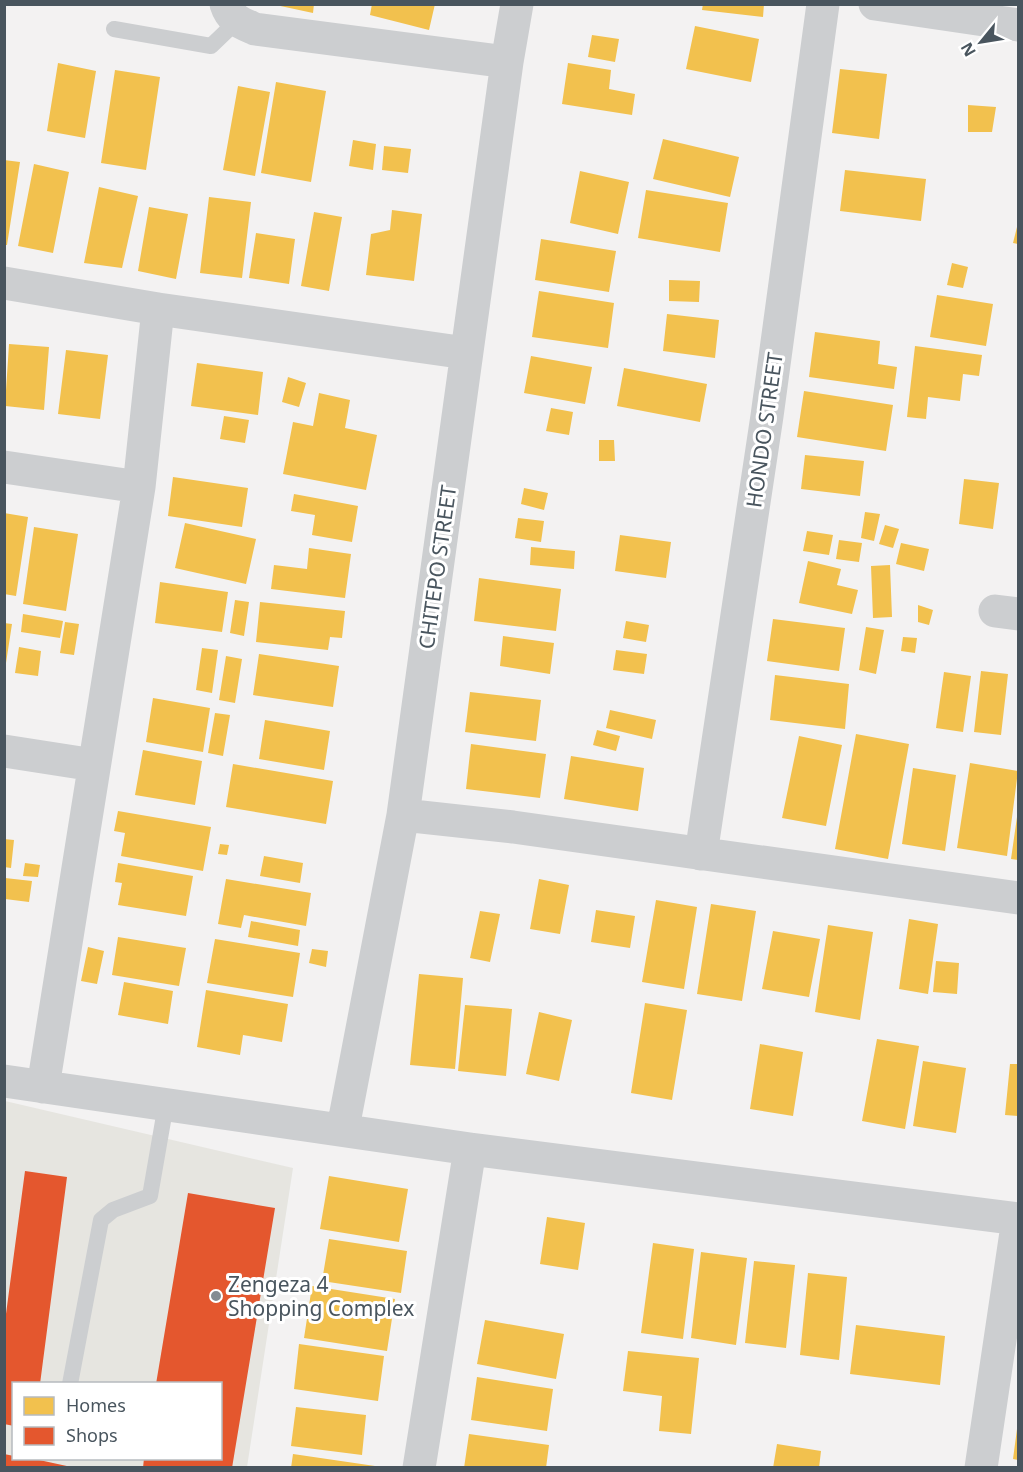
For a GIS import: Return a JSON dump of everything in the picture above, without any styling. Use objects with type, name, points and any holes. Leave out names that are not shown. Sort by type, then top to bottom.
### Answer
[{"type":"street","name":"CHITEPO STREET","points":[[344,1128],[403,815],[466,353],[517,4]]},
{"type":"street","name":"HONDO STREET","points":[[701,854],[767,416],[822,4]]},
{"type":"street","points":[[875,4],[1018,25]]},
{"type":"street","points":[[231,13],[255,29],[507,62]]},
{"type":"street","points":[[4,284],[158,309],[466,353]]},
{"type":"street","points":[[43,1087],[139,487],[158,309]]},
{"type":"street","points":[[4,467],[139,487]]},
{"type":"street","points":[[4,750],[94,765]]},
{"type":"street","points":[[403,815],[513,826],[1018,898]]},
{"type":"street","points":[[4,1081],[344,1128],[470,1149],[643,1169],[1018,1219],[981,1467]]},
{"type":"street","points":[[419,1467],[470,1149]]},
{"type":"lane","points":[[114,29],[211,46],[231,13]]},
{"type":"lane","points":[[70,1382],[101,1220],[113,1210],[150,1196],[166,1104]]},
{"type":"shaded area","points":[[5,1101],[293,1168],[247,1467],[5,1468]]},
{"type":"building: Homes","points":[[271,4],[314,4],[313,13]]},
{"type":"building: Homes","points":[[372,4],[435,4],[429,30],[370,15]]},
{"type":"building: Homes","points":[[703,4],[764,4],[763,17],[702,10]]},
{"type":"building: Homes","points":[[695,26],[759,39],[751,82],[686,69]]},
{"type":"building: Homes","points":[[592,35],[619,39],[615,62],[588,57]]},
{"type":"building: Homes","points":[[58,63],[96,71],[85,138],[47,131]]},
{"type":"building: Homes","points":[[568,63],[611,70],[609,89],[635,94],[632,115],[562,104]]},
{"type":"building: Homes","points":[[840,69],[887,74],[879,139],[832,133]]},
{"type":"building: Homes","points":[[115,70],[160,77],[146,170],[101,163]]},
{"type":"building: Homes","points":[[276,82],[326,91],[311,182],[261,173]]},
{"type":"building: Homes","points":[[238,86],[270,92],[255,176],[223,170]]},
{"type":"building: Homes","points":[[968,105],[996,107],[992,132],[968,132]]},
{"type":"building: Homes","points":[[663,139],[739,157],[730,197],[653,179]]},
{"type":"building: Homes","points":[[353,140],[376,144],[373,170],[349,166]]},
{"type":"building: Homes","points":[[384,146],[411,149],[408,173],[382,170]]},
{"type":"building: Homes","points":[[4,160],[20,162],[7,245],[4,245]]},
{"type":"building: Homes","points":[[34,164],[69,172],[53,253],[18,246]]},
{"type":"building: Homes","points":[[845,170],[926,179],[921,221],[840,211]]},
{"type":"building: Homes","points":[[580,171],[629,182],[618,234],[570,223]]},
{"type":"building: Homes","points":[[99,187],[138,196],[122,268],[84,263]]},
{"type":"building: Homes","points":[[646,190],[728,203],[720,252],[638,238]]},
{"type":"building: Homes","points":[[209,197],[251,202],[242,278],[200,273]]},
{"type":"building: Homes","points":[[149,207],[188,214],[176,279],[138,271]]},
{"type":"building: Homes","points":[[392,210],[422,214],[414,281],[366,275],[371,234],[390,230]]},
{"type":"building: Homes","points":[[314,212],[342,217],[329,291],[301,286]]},
{"type":"building: Homes","points":[[1018,223],[1018,244],[1013,243]]},
{"type":"building: Homes","points":[[256,233],[295,239],[289,284],[249,278]]},
{"type":"building: Homes","points":[[541,239],[616,251],[609,292],[535,280]]},
{"type":"building: Homes","points":[[952,263],[968,267],[963,288],[947,285]]},
{"type":"building: Homes","points":[[669,280],[700,281],[699,302],[669,301]]},
{"type":"building: Homes","points":[[539,291],[614,303],[608,348],[532,337]]},
{"type":"building: Homes","points":[[937,295],[993,304],[986,346],[930,337]]},
{"type":"building: Homes","points":[[667,314],[719,320],[715,358],[663,351]]},
{"type":"building: Homes","points":[[815,332],[880,341],[878,364],[897,367],[894,389],[809,377]]},
{"type":"building: Homes","points":[[9,344],[49,347],[44,410],[5,406]]},
{"type":"building: Homes","points":[[915,346],[982,355],[979,376],[963,374],[960,401],[928,397],[926,419],[907,417]]},
{"type":"building: Homes","points":[[66,350],[108,355],[100,419],[58,414]]},
{"type":"building: Homes","points":[[531,356],[592,367],[585,404],[524,393]]},
{"type":"building: Homes","points":[[197,363],[263,372],[258,415],[191,406]]},
{"type":"building: Homes","points":[[624,368],[707,384],[700,422],[617,406]]},
{"type":"building: Homes","points":[[288,377],[306,383],[299,407],[282,402]]},
{"type":"building: Homes","points":[[804,391],[893,405],[886,451],[797,437]]},
{"type":"building: Homes","points":[[319,393],[350,400],[345,428],[377,435],[366,490],[283,474],[293,422],[313,426]]},
{"type":"building: Homes","points":[[551,408],[573,412],[569,435],[546,431]]},
{"type":"building: Homes","points":[[224,416],[249,420],[245,443],[220,439]]},
{"type":"building: Homes","points":[[599,440],[614,440],[615,461],[599,461]]},
{"type":"building: Homes","points":[[805,455],[864,461],[860,496],[801,489]]},
{"type":"building: Homes","points":[[173,477],[248,488],[242,527],[168,516]]},
{"type":"building: Homes","points":[[964,479],[999,483],[993,529],[959,524]]},
{"type":"building: Homes","points":[[524,488],[548,493],[544,510],[521,504]]},
{"type":"building: Homes","points":[[294,494],[358,506],[352,542],[312,535],[315,515],[291,511]]},
{"type":"building: Homes","points":[[865,512],[880,514],[874,541],[861,538]]},
{"type":"building: Homes","points":[[4,513],[28,517],[16,596],[4,594]]},
{"type":"building: Homes","points":[[518,518],[544,521],[541,542],[515,538]]},
{"type":"building: Homes","points":[[185,523],[256,539],[246,584],[175,568]]},
{"type":"building: Homes","points":[[885,525],[899,529],[893,548],[879,544]]},
{"type":"building: Homes","points":[[34,527],[78,534],[66,611],[23,604]]},
{"type":"building: Homes","points":[[807,531],[833,535],[829,555],[803,551]]},
{"type":"building: Homes","points":[[620,535],[671,542],[666,578],[615,571]]},
{"type":"building: Homes","points":[[839,540],[862,543],[859,562],[836,559]]},
{"type":"building: Homes","points":[[901,543],[929,549],[924,571],[896,564]]},
{"type":"building: Homes","points":[[531,547],[575,551],[574,569],[530,565]]},
{"type":"building: Homes","points":[[309,548],[351,554],[345,598],[271,589],[274,565],[307,569]]},
{"type":"building: Homes","points":[[808,561],[841,569],[837,585],[858,590],[852,614],[799,603]]},
{"type":"building: Homes","points":[[890,565],[892,617],[873,618],[871,566]]},
{"type":"building: Homes","points":[[479,578],[561,589],[556,631],[474,621]]},
{"type":"building: Homes","points":[[160,582],[228,592],[222,632],[155,623]]},
{"type":"building: Homes","points":[[235,600],[249,602],[244,636],[230,633]]},
{"type":"building: Homes","points":[[260,602],[345,611],[342,638],[330,637],[328,650],[256,642]]},
{"type":"building: Homes","points":[[918,605],[933,610],[929,625],[918,622]]},
{"type":"building: Homes","points":[[23,614],[63,621],[60,638],[21,632]]},
{"type":"building: Homes","points":[[773,619],[845,628],[839,671],[767,661]]},
{"type":"building: Homes","points":[[626,621],[649,625],[646,642],[623,638]]},
{"type":"building: Homes","points":[[65,622],[79,624],[74,655],[60,653]]},
{"type":"building: Homes","points":[[4,623],[12,624],[6,663],[4,662]]},
{"type":"building: Homes","points":[[866,627],[884,630],[876,674],[859,670]]},
{"type":"building: Homes","points":[[503,636],[554,643],[550,674],[500,666]]},
{"type":"building: Homes","points":[[903,637],[917,638],[915,653],[901,651]]},
{"type":"building: Homes","points":[[19,647],[41,651],[38,676],[15,673]]},
{"type":"building: Homes","points":[[202,648],[218,650],[212,693],[196,690]]},
{"type":"building: Homes","points":[[616,650],[647,654],[644,674],[613,670]]},
{"type":"building: Homes","points":[[259,654],[339,666],[333,707],[253,695]]},
{"type":"building: Homes","points":[[226,656],[242,659],[235,703],[219,700]]},
{"type":"building: Homes","points":[[981,671],[1008,674],[1001,735],[974,732]]},
{"type":"building: Homes","points":[[944,672],[971,676],[963,732],[936,728]]},
{"type":"building: Homes","points":[[775,675],[849,684],[845,729],[770,720]]},
{"type":"building: Homes","points":[[470,692],[541,700],[536,741],[465,732]]},
{"type":"building: Homes","points":[[153,698],[210,708],[203,752],[146,742]]},
{"type":"building: Homes","points":[[610,710],[656,720],[652,739],[606,728]]},
{"type":"building: Homes","points":[[215,713],[230,715],[223,756],[208,753]]},
{"type":"building: Homes","points":[[265,720],[330,731],[324,770],[259,759]]},
{"type":"building: Homes","points":[[597,730],[620,736],[616,751],[593,745]]},
{"type":"building: Homes","points":[[856,734],[909,744],[888,859],[835,849]]},
{"type":"building: Homes","points":[[799,736],[842,745],[826,826],[782,818]]},
{"type":"building: Homes","points":[[471,744],[546,754],[540,798],[466,789]]},
{"type":"building: Homes","points":[[143,750],[202,761],[195,805],[135,795]]},
{"type":"building: Homes","points":[[571,756],[644,768],[638,811],[564,799]]},
{"type":"building: Homes","points":[[970,763],[1018,771],[1007,856],[957,848]]},
{"type":"building: Homes","points":[[233,764],[333,781],[326,824],[226,807]]},
{"type":"building: Homes","points":[[913,768],[956,775],[945,851],[902,844]]},
{"type":"building: Homes","points":[[118,811],[211,827],[203,871],[121,856],[125,833],[114,831]]},
{"type":"building: Homes","points":[[1018,817],[1018,860],[1011,859]]},
{"type":"building: Homes","points":[[4,839],[14,840],[11,868],[4,867]]},
{"type":"building: Homes","points":[[220,844],[229,845],[227,855],[218,854]]},
{"type":"building: Homes","points":[[264,856],[303,863],[300,883],[260,876]]},
{"type":"building: Homes","points":[[25,863],[40,865],[38,877],[23,876]]},
{"type":"building: Homes","points":[[118,863],[193,876],[186,916],[118,905],[122,883],[115,882]]},
{"type":"building: Homes","points":[[5,878],[32,881],[29,902],[5,899]]},
{"type":"building: Homes","points":[[226,879],[311,893],[306,926],[244,915],[241,928],[218,924]]},
{"type":"building: Homes","points":[[539,879],[569,885],[560,934],[530,929]]},
{"type":"building: Homes","points":[[656,900],[697,907],[684,989],[642,982]]},
{"type":"building: Homes","points":[[711,904],[756,911],[742,1001],[697,994]]},
{"type":"building: Homes","points":[[596,910],[635,916],[630,948],[591,942]]},
{"type":"building: Homes","points":[[480,911],[500,914],[490,962],[470,958]]},
{"type":"building: Homes","points":[[909,919],[938,924],[928,994],[899,989]]},
{"type":"building: Homes","points":[[251,921],[300,930],[298,946],[248,937]]},
{"type":"building: Homes","points":[[828,925],[873,932],[860,1020],[815,1012]]},
{"type":"building: Homes","points":[[773,931],[820,939],[809,997],[762,989]]},
{"type":"building: Homes","points":[[118,937],[186,948],[179,986],[112,975]]},
{"type":"building: Homes","points":[[215,939],[300,953],[293,997],[207,983]]},
{"type":"building: Homes","points":[[88,947],[104,951],[97,984],[81,981]]},
{"type":"building: Homes","points":[[312,949],[328,951],[326,967],[309,963]]},
{"type":"building: Homes","points":[[936,961],[959,963],[957,994],[933,992]]},
{"type":"building: Homes","points":[[419,974],[463,978],[455,1069],[410,1065]]},
{"type":"building: Homes","points":[[124,982],[173,991],[168,1024],[118,1015]]},
{"type":"building: Homes","points":[[206,990],[288,1004],[282,1042],[243,1035],[240,1055],[197,1047]]},
{"type":"building: Homes","points":[[645,1003],[687,1010],[672,1100],[631,1093]]},
{"type":"building: Homes","points":[[465,1005],[512,1009],[506,1076],[458,1071]]},
{"type":"building: Homes","points":[[539,1012],[572,1020],[559,1081],[526,1074]]},
{"type":"building: Homes","points":[[877,1039],[919,1046],[905,1129],[862,1121]]},
{"type":"building: Homes","points":[[760,1044],[803,1052],[793,1116],[750,1109]]},
{"type":"building: Homes","points":[[923,1061],[966,1068],[956,1133],[913,1126]]},
{"type":"building: Homes","points":[[1010,1064],[1018,1064],[1018,1116],[1005,1115]]},
{"type":"building: Homes","points":[[329,1176],[408,1189],[399,1242],[320,1229]]},
{"type":"building: Homes","points":[[547,1217],[585,1223],[578,1270],[540,1264]]},
{"type":"building: Homes","points":[[329,1239],[407,1251],[401,1293],[322,1281]]},
{"type":"building: Homes","points":[[653,1243],[694,1249],[683,1339],[641,1333]]},
{"type":"building: Homes","points":[[701,1252],[747,1258],[736,1345],[691,1338]]},
{"type":"building: Homes","points":[[754,1261],[795,1265],[786,1348],[745,1343]]},
{"type":"building: Homes","points":[[808,1273],[847,1277],[839,1360],[800,1355]]},
{"type":"building: Homes","points":[[312,1286],[395,1299],[387,1351],[304,1338]]},
{"type":"building: Homes","points":[[485,1320],[564,1334],[556,1379],[477,1364]]},
{"type":"building: Homes","points":[[856,1325],[945,1336],[940,1385],[850,1374]]},
{"type":"building: Homes","points":[[299,1344],[384,1356],[378,1401],[294,1389]]},
{"type":"building: Homes","points":[[628,1351],[699,1358],[691,1434],[659,1431],[662,1396],[623,1391]]},
{"type":"building: Homes","points":[[477,1377],[553,1389],[547,1431],[471,1420]]},
{"type":"building: Homes","points":[[296,1407],[366,1415],[362,1455],[291,1446]]},
{"type":"building: Homes","points":[[1018,1430],[1018,1460],[1013,1459]]},
{"type":"building: Homes","points":[[469,1434],[549,1445],[546,1468],[464,1468]]},
{"type":"building: Homes","points":[[777,1444],[821,1451],[819,1468],[773,1468]]},
{"type":"building: Homes","points":[[293,1454],[375,1466],[375,1468],[291,1468]]},
{"type":"building: Shops","points":[[25,1171],[67,1177],[40,1382],[12,1382],[12,1426],[4,1424],[4,1329]]},
{"type":"building: Shops","name":"Zengeza 4 Shopping Complex","points":[[188,1193],[275,1208],[232,1468],[143,1468],[144,1460],[222,1460],[222,1382],[156,1382]]},
{"type":"building: Shops","points":[[4,1454],[12,1456],[12,1460],[39,1460],[76,1468],[4,1468]]},
{"type":"place","name":"Zengeza 4 Shopping Complex","points":[[216,1296]]}]
